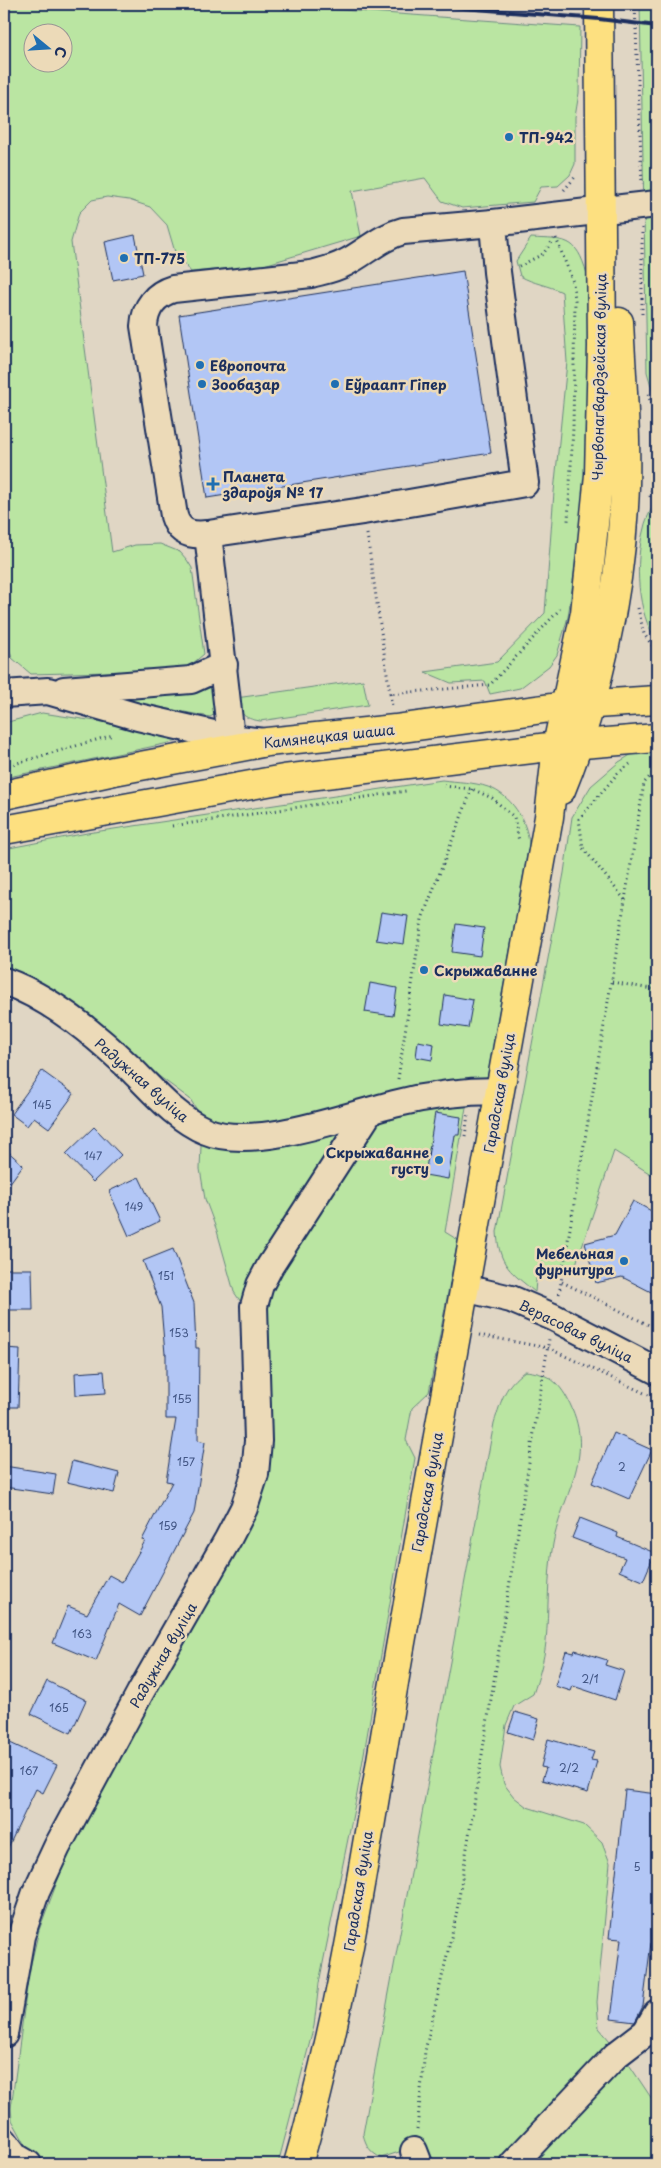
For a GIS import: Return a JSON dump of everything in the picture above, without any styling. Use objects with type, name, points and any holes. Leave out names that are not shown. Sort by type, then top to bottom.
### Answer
[{"type":"main road","name":"Чырвонагвардзейская вуліца","points":[[568,745],[578,706],[610,615],[624,506],[624,445],[607,210],[599,4]]},
{"type":"main road","name":"Чырвонагвардзейская вуліца","points":[[607,210],[612,4]]},
{"type":"main road","name":"Камянецкая шаша","points":[[4,795],[114,771],[267,742],[395,729],[578,706],[657,700]]},
{"type":"main road","points":[[4,830],[284,779],[568,745],[657,738]]},
{"type":"main road","name":"Гарадская вуліца","points":[[298,2164],[312,2118],[343,1979],[499,1091],[550,817],[568,745]]},
{"type":"street","points":[[493,223],[497,272],[525,483],[363,511],[208,534],[186,533],[179,528],[174,516],[144,326],[147,310],[158,296],[173,290],[311,274],[328,270],[344,264],[389,235],[403,231],[493,223],[556,226],[607,210],[657,204]]},
{"type":"street","points":[[208,534],[231,738]]},
{"type":"street","points":[[4,694],[191,680],[224,665]]},
{"type":"street","points":[[4,705],[48,691],[138,717],[231,738],[267,742]]},
{"type":"street","name":"Радужная вуліца","points":[[4,981],[46,1002],[87,1031],[169,1106],[186,1120],[207,1132],[231,1137],[259,1136],[291,1131],[382,1108],[458,1092],[499,1091]]},
{"type":"street","name":"Радужная вуліца","points":[[4,2034],[21,1936],[36,1892],[57,1847],[140,1693],[228,1540],[244,1508],[255,1474],[258,1441],[254,1306],[260,1285],[270,1266],[382,1108]]},
{"type":"street","name":"Верасовая вуліца","points":[[464,1288],[512,1299],[553,1317],[657,1371]]},
{"type":"street","points":[[513,2164],[616,2055],[646,2032],[657,2013]]},
{"type":"street","points":[[4,2141],[16,2157],[28,2164]]},
{"type":"path","points":[[567,529],[573,428],[575,300],[573,282],[556,226],[557,194],[571,185],[577,170]]},
{"type":"path","points":[[497,272],[524,265],[543,254],[556,226]]},
{"type":"path","points":[[363,511],[390,694],[490,685],[560,611],[560,602]]},
{"type":"path","points":[[639,617],[644,634],[657,652]]},
{"type":"path","points":[[4,767],[116,734]]},
{"type":"path","points":[[625,900],[583,848],[579,819],[618,773],[634,762]]},
{"type":"path","points":[[553,1317],[562,1282],[644,783],[657,769]]},
{"type":"path","points":[[382,1108],[422,919],[472,788],[441,785]]},
{"type":"path","points":[[165,827],[411,790]]},
{"type":"path","points":[[612,982],[657,990]]},
{"type":"path","points":[[562,1282],[657,1329]]},
{"type":"path","points":[[456,1330],[548,1348],[657,1400]]},
{"type":"path","points":[[417,2158],[425,2052],[456,1916],[548,1348]]},
{"type":"green space","points":[[4,4],[257,4],[580,27],[579,93],[575,117],[575,164],[570,175],[558,186],[541,187],[533,202],[462,208],[442,201],[425,178],[352,191],[361,236],[264,265],[191,272],[175,252],[167,225],[150,207],[129,200],[107,197],[92,200],[79,213],[71,242],[112,552],[135,545],[160,544],[180,552],[192,568],[204,654],[185,670],[31,674],[12,658],[4,634]]},
{"type":"green space","points":[[640,4],[657,4],[657,406],[647,372]]},
{"type":"green space","points":[[531,238],[561,240],[574,246],[579,253],[587,274],[589,468],[568,617],[557,655],[549,666],[520,688],[490,694],[485,681],[451,683],[425,672],[497,662],[545,613],[554,492],[567,362],[562,292],[520,276],[516,261]]},
{"type":"green space","points":[[657,491],[657,643],[645,617],[641,602],[638,572],[645,524]]},
{"type":"green space","points":[[363,680],[368,705],[260,721],[246,717],[239,708],[236,698]]},
{"type":"green space","points":[[214,686],[217,713],[210,717],[117,699],[196,693]]},
{"type":"green space","points":[[42,713],[176,733],[183,740],[4,778],[4,723]]},
{"type":"green space","points":[[657,748],[657,1178],[614,1151],[574,1270],[537,1269],[535,1292],[513,1273],[504,1261],[500,1253],[497,1232],[564,873],[572,817],[591,786],[619,762],[637,751]]},
{"type":"green space","points":[[442,780],[483,785],[504,796],[511,802],[521,818],[528,835],[529,844],[483,1102],[466,1108],[445,1232],[458,1240],[429,1392],[412,1408],[406,1440],[415,1458],[357,1794],[319,1983],[314,2026],[278,2164],[52,2164],[29,2151],[12,2120],[11,2108],[29,1972],[39,1930],[65,1861],[270,1446],[271,1419],[264,1354],[247,1311],[234,1292],[217,1231],[205,1199],[200,1169],[202,1123],[197,1110],[190,1099],[122,1045],[4,970],[4,849],[87,833]]},
{"type":"green space","points":[[525,1371],[550,1378],[559,1386],[567,1398],[576,1418],[579,1455],[553,1544],[546,1642],[541,1668],[533,1694],[514,1706],[506,1725],[500,1767],[504,1784],[514,1797],[527,1807],[584,1825],[602,1842],[610,1863],[597,2002],[599,2028],[626,2060],[654,2102],[657,2103],[657,2164],[438,2164],[426,2151],[402,2151],[381,2158],[369,2148],[363,2134],[494,1423],[508,1388]]},
{"type":"building","name":"ТП-775","points":[[135,235],[143,274],[113,280],[105,242]]},
{"type":"building","name":"Еўраапт Гіпер","points":[[463,271],[491,453],[207,498],[179,315]]},
{"type":"building","points":[[381,912],[408,916],[404,944],[376,940]]},
{"type":"building","points":[[456,924],[484,928],[480,956],[452,952]]},
{"type":"building","points":[[370,983],[397,988],[393,1016],[365,1012]]},
{"type":"building","points":[[445,995],[473,1000],[468,1028],[441,1024]]},
{"type":"building","points":[[418,1041],[434,1044],[432,1060],[416,1057]]},
{"type":"building","points":[[42,1071],[74,1094],[49,1128],[34,1117],[27,1126],[11,1114]]},
{"type":"building","points":[[435,1113],[461,1117],[459,1135],[455,1135],[448,1179],[425,1175]]},
{"type":"building","points":[[94,1127],[121,1155],[93,1182],[66,1154]]},
{"type":"building","points":[[4,1148],[23,1165],[4,1191]]},
{"type":"building","points":[[139,1177],[160,1221],[129,1236],[109,1191]]},
{"type":"building","name":"Мебельная фурнитура","points":[[633,1201],[657,1214],[657,1295],[622,1277],[596,1283],[585,1243],[615,1235]]},
{"type":"building","points":[[173,1249],[194,1303],[196,1348],[199,1348],[198,1440],[205,1442],[194,1513],[140,1616],[119,1604],[96,1661],[53,1643],[68,1606],[87,1614],[109,1575],[122,1582],[145,1541],[142,1540],[172,1482],[166,1481],[176,1419],[166,1419],[166,1354],[161,1307],[143,1261]]},
{"type":"building","points":[[4,1269],[32,1269],[33,1310],[4,1310]]},
{"type":"building","points":[[4,1348],[20,1349],[18,1407],[4,1407]]},
{"type":"building","points":[[104,1371],[106,1393],[76,1395],[75,1373]]},
{"type":"building","points":[[614,1433],[652,1450],[629,1499],[592,1483]]},
{"type":"building","points":[[72,1461],[119,1473],[114,1493],[67,1482]]},
{"type":"building","points":[[4,1466],[56,1474],[53,1494],[4,1487]]},
{"type":"building","points":[[580,1518],[618,1533],[617,1537],[655,1553],[643,1581],[619,1571],[625,1558],[572,1538]]},
{"type":"building","points":[[575,1650],[607,1660],[605,1665],[624,1671],[615,1700],[573,1686],[571,1691],[555,1686],[566,1651],[574,1653]]},
{"type":"building","points":[[47,1681],[86,1700],[71,1733],[31,1714]]},
{"type":"building","points":[[515,1712],[539,1719],[533,1740],[508,1732]]},
{"type":"building","points":[[548,1739],[594,1752],[591,1760],[597,1761],[588,1793],[542,1780],[546,1768],[541,1767]]},
{"type":"building","points":[[8,1742],[57,1765],[43,1793],[36,1789],[4,1856],[4,1752]]},
{"type":"building","points":[[625,1790],[657,1794],[657,1943],[651,1943],[643,2006],[635,2022],[611,2019],[621,1939],[609,1938]]},
{"type":"railway","points":[[414,4],[599,19],[657,26]]},
{"type":"place","name":"ТП-942","points":[[509,137]]},
{"type":"place","name":"ТП-775","points":[[124,258]]},
{"type":"place","name":"Европочта","points":[[200,365]]},
{"type":"place","name":"Зообазар","points":[[202,384]]},
{"type":"place","name":"Еўраапт Гіпер","points":[[335,384]]},
{"type":"place","name":"Планета здароўя № 17","points":[[213,484]]},
{"type":"place","name":"Скрыжаванне","points":[[424,970]]},
{"type":"place","name":"Скрыжаванне густу","points":[[439,1160]]},
{"type":"place","name":"Мебельная фурнитура","points":[[624,1261]]}]
